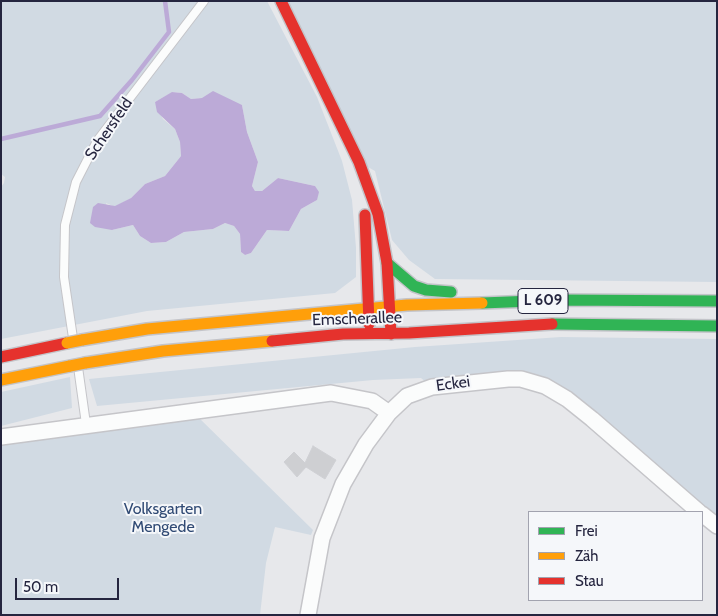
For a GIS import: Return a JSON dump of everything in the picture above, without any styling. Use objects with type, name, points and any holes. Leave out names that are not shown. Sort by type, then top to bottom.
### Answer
[{"type":"main road","points":[[281,1],[360,162],[378,214],[387,262],[391,334]]},
{"type":"main road","points":[[360,162],[368,240],[370,332]]},
{"type":"main road","points":[[387,262],[406,281],[426,290],[441,292],[632,291],[648,301]]},
{"type":"main road","name":"Emscherallee","points":[[1,357],[147,329],[369,307],[559,300],[717,301]]},
{"type":"main road","name":"Emscherallee","points":[[1,380],[85,363],[214,345],[370,332],[391,334],[564,323],[717,326]]},
{"type":"street","name":"Eckei","points":[[308,615],[322,538],[343,484],[366,444],[389,413],[407,396],[432,386],[521,379],[534,382],[567,399],[698,511]]},
{"type":"street","points":[[1,437],[86,424],[331,393],[372,400],[389,413]]},
{"type":"street","name":"Eckei","points":[[703,515],[717,526]]},
{"type":"lane","name":"Schersfeld","points":[[86,424],[64,277],[65,225],[76,182],[97,141],[204,1]]},
{"type":"green space","points":[[1,1],[267,1],[317,97],[342,161],[352,200],[356,248],[356,277],[335,293],[147,311],[1,339],[1,187],[5,177],[1,174]],"holes":[[[173,92],[182,93],[191,99],[202,98],[242,105],[247,132],[258,162],[252,186],[255,191],[262,191],[278,178],[315,186],[317,200],[301,209],[289,231],[267,230],[251,253],[245,255],[241,252],[240,234],[234,226],[225,223],[213,229],[184,232],[166,242],[151,243],[140,236],[133,225],[112,230],[106,203],[115,207],[131,198],[145,184],[165,176],[181,156],[180,142],[175,129],[163,119],[155,102]]]},
{"type":"green space","points":[[281,1],[717,1],[717,282],[435,279],[409,260],[392,240],[375,171],[359,162]]},
{"type":"green space","points":[[561,337],[717,339],[717,526],[703,515],[703,511],[699,511],[545,386],[432,387],[421,378],[373,380],[97,406],[89,379],[415,347]]},
{"type":"green space","points":[[70,377],[72,408],[1,426],[1,392]]},
{"type":"green space","name":"Volksgarten Mengede","points":[[196,415],[313,530],[311,535],[275,527],[266,563],[260,615],[1,615],[1,445]]},
{"type":"shaded area","points":[[213,91],[242,105],[247,132],[258,162],[252,186],[255,191],[262,191],[278,178],[315,186],[319,192],[317,200],[301,209],[289,231],[267,230],[251,253],[245,255],[241,252],[240,234],[234,226],[225,223],[213,229],[184,232],[166,242],[151,243],[140,236],[133,225],[112,230],[95,227],[90,223],[93,207],[98,203],[115,206],[131,198],[145,184],[165,176],[181,156],[180,142],[175,129],[157,112],[155,102],[172,92],[182,93],[191,99],[202,98]]},
{"type":"building","points":[[313,446],[336,460],[325,479],[306,467],[297,477],[284,462],[294,452],[305,463]]},
{"type":"waterway","points":[[1,139],[100,116],[132,80],[169,32],[165,1]]},
{"type":"traffic: fast","points":[[387,263],[414,286],[426,290],[451,292]]},
{"type":"traffic: fast","points":[[482,303],[559,300],[717,301]]},
{"type":"traffic: fast","points":[[552,324],[717,326]]},
{"type":"traffic: slow","points":[[82,340],[147,329],[407,305],[482,303]]},
{"type":"traffic: slow","points":[[67,343],[82,340]]},
{"type":"traffic: slow","points":[[85,363],[163,351],[272,341]]},
{"type":"traffic: slow","points":[[70,366],[85,363]]},
{"type":"traffic: slow","points":[[1,380],[70,366]]},
{"type":"traffic: jam","points":[[281,1],[359,162],[378,214],[387,263],[391,334]]},
{"type":"traffic: jam","points":[[365,215],[369,324]]},
{"type":"traffic: jam","points":[[272,341],[343,334],[409,333],[552,324]]},
{"type":"traffic: jam","points":[[1,357],[67,343]]}]
